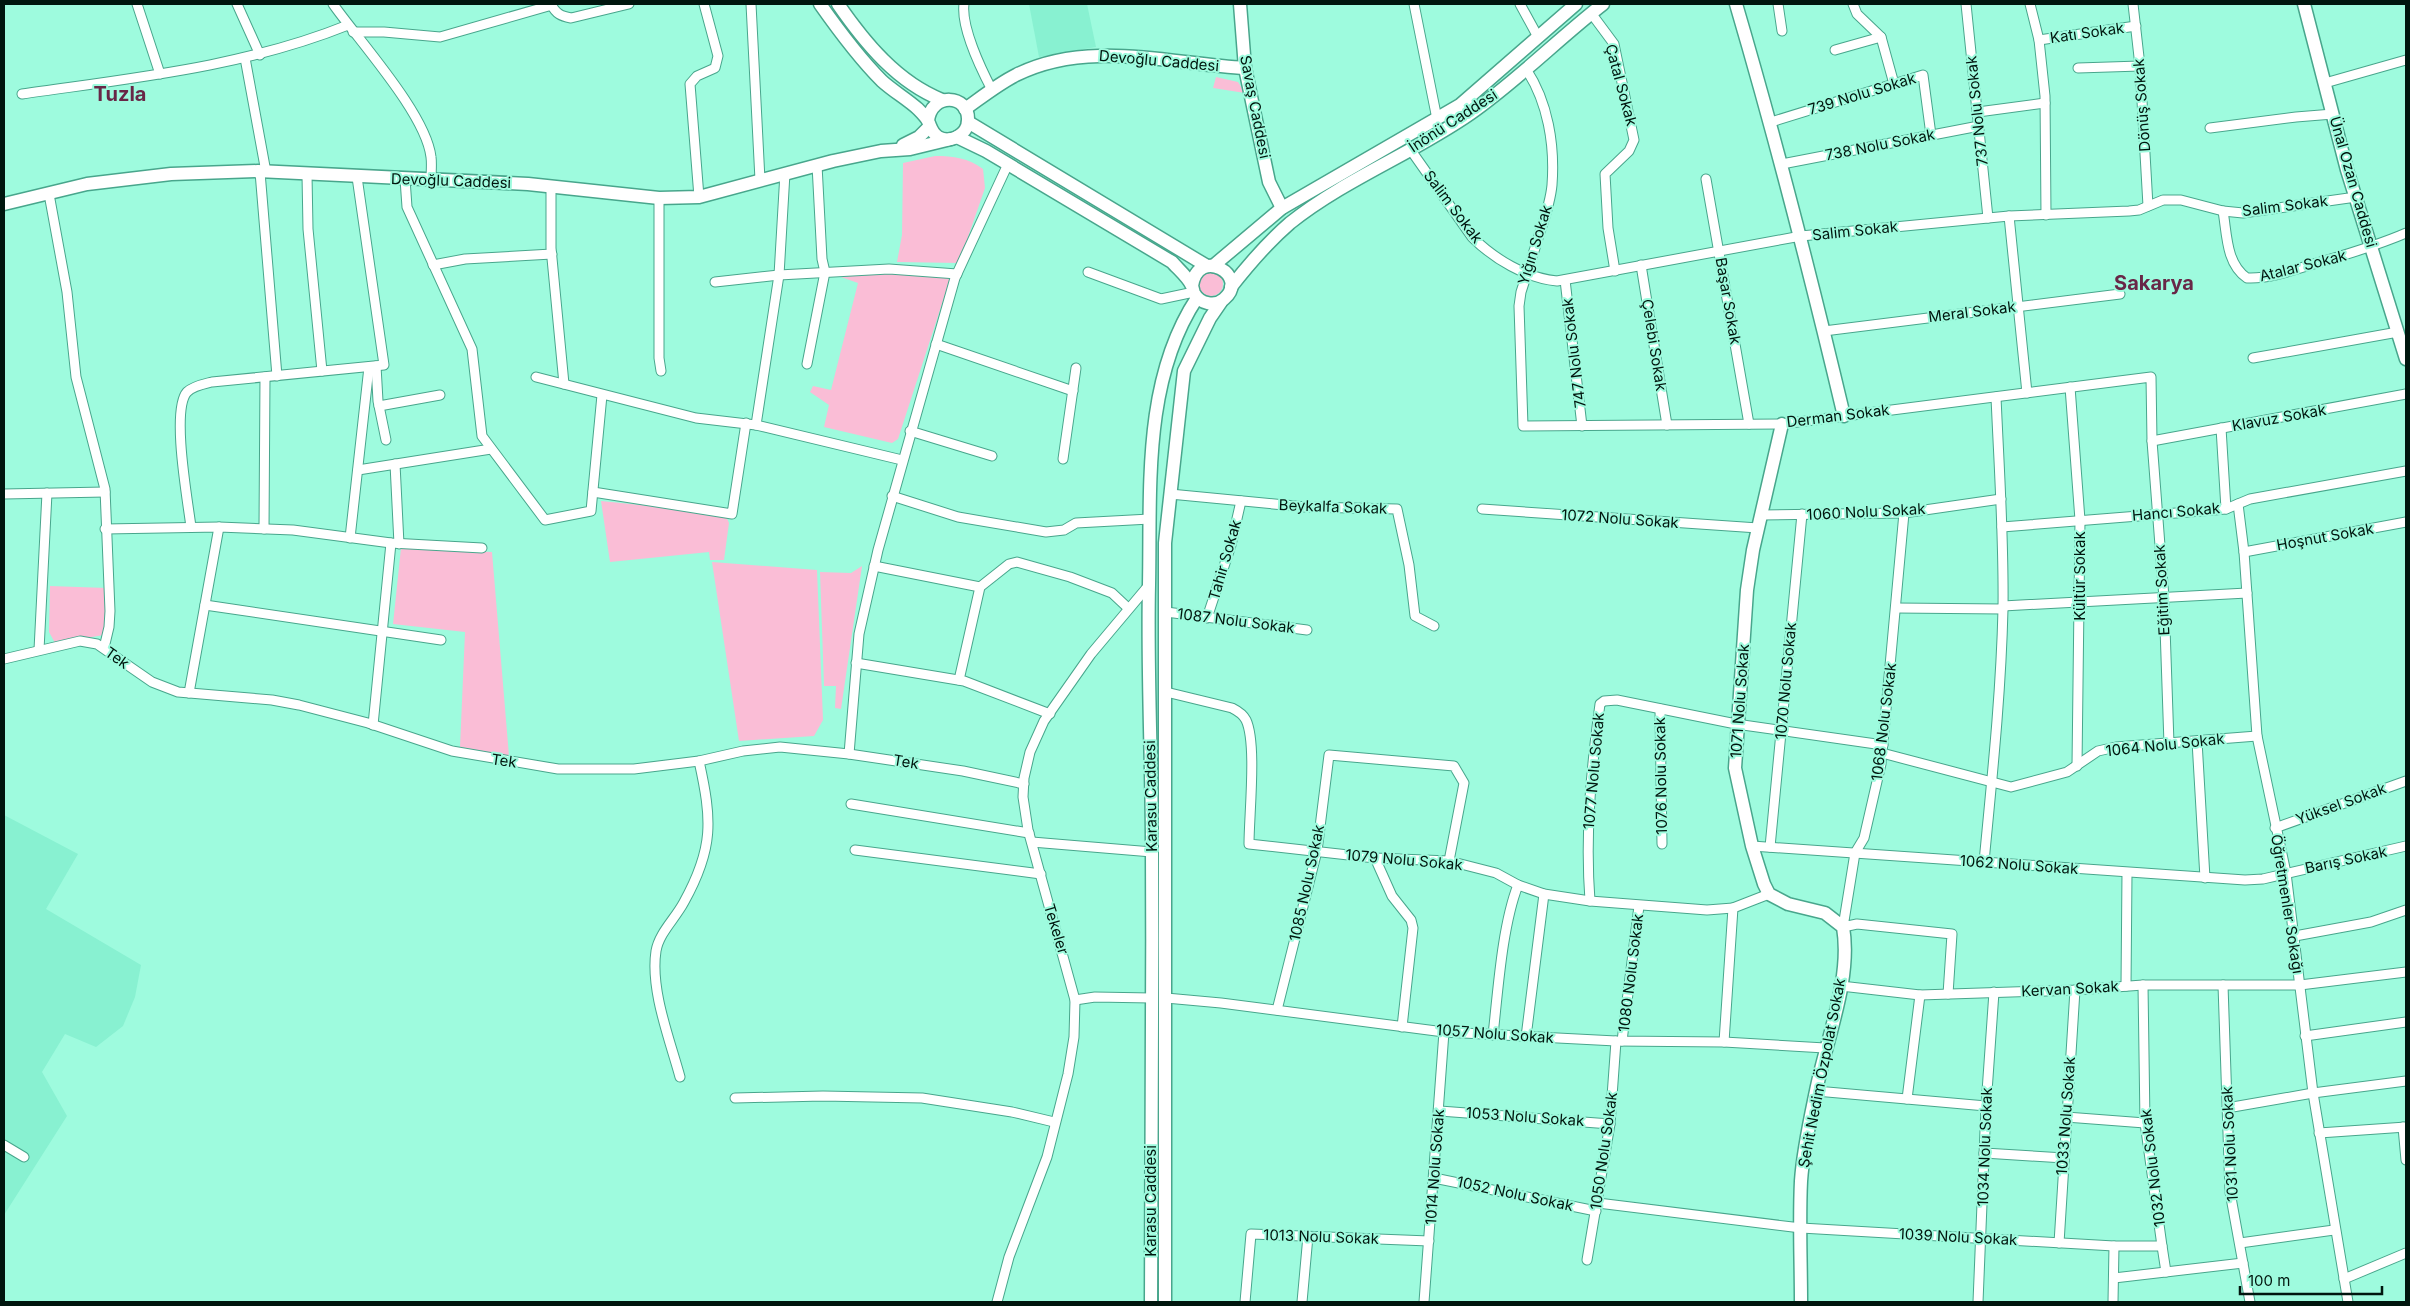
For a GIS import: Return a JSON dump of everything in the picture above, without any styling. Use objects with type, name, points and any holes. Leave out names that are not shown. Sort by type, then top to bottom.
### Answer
[{"type":"street","points":[[137,4],[160,74]]},
{"type":"street","points":[[237,4],[260,55]]},
{"type":"street","points":[[333,4],[403,98],[427,141],[431,157],[431,180]]},
{"type":"street","points":[[22,94],[160,74],[245,58],[280,50],[350,29],[440,37],[551,4],[556,12],[571,18],[629,4]]},
{"type":"street","points":[[700,197],[690,84],[697,76],[715,68],[718,56],[704,4]]},
{"type":"street","points":[[751,4],[760,180]]},
{"type":"street","points":[[820,4],[847,43],[883,81],[917,108],[938,137],[954,138],[1008,164],[1172,262],[1195,292],[1209,304],[1221,302],[1226,298],[1231,287],[1231,281],[1225,271],[1210,266],[968,122]]},
{"type":"street","points":[[838,4],[858,32],[885,62],[925,94],[942,100],[955,101],[965,109],[968,122],[966,128],[954,138],[910,149],[894,150]]},
{"type":"street","points":[[964,4],[964,17],[983,73],[992,90]]},
{"type":"street","name":"Savaş Caddesi","points":[[1240,4],[1245,68],[1269,182],[1282,208]]},
{"type":"street","points":[[1414,4],[1437,119]]},
{"type":"street","points":[[1520,4],[1538,38]]},
{"type":"street","name":"İnönü Caddesi","points":[[1282,208],[1437,119],[1479,90],[1576,4]]},
{"type":"street","name":"İnönü Caddesi","points":[[1231,287],[1250,262],[1291,223],[1316,205],[1471,113],[1526,70],[1603,4]]},
{"type":"street","points":[[1736,4],[1771,122],[1801,236],[1844,416]]},
{"type":"street","points":[[1778,4],[1782,31]]},
{"type":"street","points":[[1853,4],[1857,14],[1880,37],[1894,84]]},
{"type":"street","name":"737 Nolu Sokak","points":[[1966,4],[1988,218]]},
{"type":"street","points":[[2030,4],[2039,40],[2045,103],[2046,215]]},
{"type":"street","name":"Dönüş Sokak","points":[[2133,4],[2140,66],[2148,206]]},
{"type":"street","name":"Ünal Ozan Caddesi","points":[[2304,4],[2356,197],[2406,359]]},
{"type":"street","name":"Çatal Sokak","points":[[1591,13],[1614,44],[1634,140],[1629,150],[1605,174],[1608,228],[1615,271]]},
{"type":"street","name":"Katı Sokak","points":[[2039,40],[2136,26]]},
{"type":"street","points":[[1835,50],[1880,37]]},
{"type":"street","name":"Devoğlu Caddesi","points":[[965,109],[1017,74],[1050,63],[1088,56],[1134,57],[1245,68]]},
{"type":"street","points":[[245,58],[263,172],[277,376]]},
{"type":"street","points":[[2325,83],[2406,60]]},
{"type":"street","points":[[2078,68],[2140,66]]},
{"type":"street","name":"Yığın Sokak","points":[[1523,426],[1519,306],[1527,273],[1547,212],[1552,184],[1550,139],[1546,115],[1541,94],[1526,70]]},
{"type":"street","name":"739 Nolu Sokak","points":[[1771,122],[1923,75],[1932,135]]},
{"type":"street","points":[[894,150],[919,137],[929,124],[931,108],[942,100]]},
{"type":"street","points":[[1978,112],[2045,103]]},
{"type":"street","points":[[2210,128],[2333,114]]},
{"type":"street","name":"738 Nolu Sokak","points":[[1782,164],[1979,126]]},
{"type":"street","name":"Devoğlu Caddesi","points":[[4,204],[87,184],[171,174],[263,172],[552,187],[659,198],[700,197],[817,165],[894,150]]},
{"type":"street","name":"Salim Sokak","points":[[1410,150],[1472,237],[1484,249],[1527,273],[1544,280],[1565,280],[1801,236],[2009,216],[2129,211],[2164,200],[2181,200],[2223,211],[2243,212],[2356,197]]},
{"type":"street","points":[[849,754],[858,634],[892,496],[957,274],[1008,164]]},
{"type":"street","points":[[807,364],[825,272],[822,259],[817,165]]},
{"type":"street","points":[[756,425],[779,275],[785,173]]},
{"type":"street","points":[[306,174],[308,229],[322,371]]},
{"type":"street","points":[[191,527],[179,430],[182,402],[187,393],[197,386],[212,382],[384,365],[357,177]]},
{"type":"street","name":"Başar Sokak","points":[[1706,178],[1749,424]]},
{"type":"street","points":[[405,179],[407,207],[472,349],[482,436],[545,520],[591,511],[602,395]]},
{"type":"street","points":[[552,187],[552,254],[564,384]]},
{"type":"street","points":[[48,194],[67,292],[76,377],[98,454],[105,492],[105,529],[110,611],[109,627],[104,648]]},
{"type":"street","points":[[659,198],[659,358],[661,372]]},
{"type":"street","points":[[1195,292],[1196,274],[1210,266],[1282,208]]},
{"type":"street","name":"Atalar Sokak","points":[[2223,211],[2228,245],[2235,266],[2247,278],[2288,272],[2372,248]]},
{"type":"street","points":[[2009,216],[2027,392]]},
{"type":"street","points":[[2372,248],[2406,233]]},
{"type":"street","points":[[433,265],[465,258],[552,254]]},
{"type":"street","name":"Çelebi Sokak","points":[[1641,265],[1667,425]]},
{"type":"street","points":[[714,282],[779,275],[889,269],[957,274]]},
{"type":"street","points":[[1088,272],[1161,299],[1195,292]]},
{"type":"street","name":"747 Nolu Sokak","points":[[1565,280],[1582,426]]},
{"type":"street","name":"Karasu Caddesi","points":[[1151,1302],[1152,852],[1149,585],[1154,428],[1166,365],[1195,292]]},
{"type":"street","name":"Meral Sokak","points":[[1824,331],[2120,294]]},
{"type":"street","name":"Karasu Caddesi","points":[[1164,1302],[1166,543],[1184,371],[1210,318],[1221,302]]},
{"type":"street","points":[[2253,358],[2398,332]]},
{"type":"street","points":[[936,344],[1073,391]]},
{"type":"street","points":[[372,366],[386,440]]},
{"type":"street","points":[[350,538],[372,366]]},
{"type":"street","points":[[1063,460],[1076,368]]},
{"type":"street","points":[[264,529],[265,377]]},
{"type":"street","points":[[536,377],[696,418],[756,425],[902,460]]},
{"type":"street","name":"Derman Sokak","points":[[1523,426],[1782,424],[2151,377]]},
{"type":"street","name":"Eğitim Sokak","points":[[2151,377],[2152,441],[2164,598],[2169,744]]},
{"type":"street","name":"Kültür Sokak","points":[[2070,387],[2080,520],[2077,766]]},
{"type":"street","name":"Klavuz Sokak","points":[[2152,441],[2406,394]]},
{"type":"street","points":[[379,406],[440,395]]},
{"type":"street","points":[[1984,862],[1999,703],[2003,608],[2002,527],[1996,397]]},
{"type":"street","points":[[593,492],[732,514],[746,424]]},
{"type":"street","name":"1071 Nolu Sokak","points":[[1770,894],[1764,884],[1752,846],[1735,768],[1736,724],[1742,680],[1747,590],[1759,522],[1782,424]]},
{"type":"street","points":[[2221,428],[2226,509]]},
{"type":"street","points":[[910,431],[992,456]]},
{"type":"street","points":[[358,470],[491,449]]},
{"type":"street","points":[[373,725],[382,632],[395,543],[395,464]]},
{"type":"street","name":"Hancı Sokak","points":[[2002,527],[2226,509],[2250,499],[2406,471]]},
{"type":"street","points":[[4,494],[105,492]]},
{"type":"street","points":[[39,650],[47,493]]},
{"type":"street","name":"Beykalfa Sokak","points":[[1170,494],[1305,507],[1397,509],[1409,565],[1415,616],[1434,626]]},
{"type":"street","points":[[892,496],[958,517],[1046,532],[1064,530],[1076,523],[1150,520]]},
{"type":"street","name":"1060 Nolu Sokak","points":[[1759,522],[1802,514],[1904,513],[2001,499]]},
{"type":"street","name":"Tahir Sokak","points":[[1207,618],[1231,544],[1240,501]]},
{"type":"street","name":"Öğretmenler Sokağı","points":[[2238,504],[2244,552],[2257,736],[2286,873],[2313,1093],[2334,1230],[2348,1302]]},
{"type":"street","name":"1072 Nolu Sokak","points":[[1482,509],[1759,522]]},
{"type":"street","name":"1068 Nolu Sokak","points":[[1843,928],[1854,853],[1864,838],[1882,749],[1904,513]]},
{"type":"street","name":"1070 Nolu Sokak","points":[[1770,847],[1802,514]]},
{"type":"street","name":"Hoşnut Sokak","points":[[2244,552],[2406,522]]},
{"type":"street","points":[[105,529],[191,527],[264,529],[395,543],[482,548]]},
{"type":"street","points":[[189,693],[219,527]]},
{"type":"street","points":[[960,680],[980,587],[1009,564],[1017,562],[1070,577],[1112,593],[1128,608]]},
{"type":"street","points":[[874,566],[980,587]]},
{"type":"street","name":"Tekeler","points":[[997,1302],[1009,1257],[1047,1157],[1054,1122],[1068,1074],[1074,1037],[1076,1000],[1030,838],[1024,784],[1030,752],[1050,714],[1091,654],[1149,585]]},
{"type":"street","points":[[1896,608],[2003,608],[2080,602],[2246,594]]},
{"type":"street","points":[[204,606],[441,640]]},
{"type":"street","name":"1087 Nolu Sokak","points":[[1166,612],[1306,630]]},
{"type":"street","name":"Tek","points":[[4,659],[80,641],[104,648],[152,682],[178,692],[272,700],[318,709],[452,751],[558,769],[634,770],[699,760],[743,750],[780,747],[849,754],[963,771],[1024,784]]},
{"type":"street","points":[[856,663],[960,680],[986,688],[1050,714]]},
{"type":"street","name":"1079 Nolu Sokak","points":[[1166,692],[1232,708],[1240,712],[1246,720],[1251,745],[1249,844],[1375,858],[1450,861],[1496,873],[1518,885],[1544,894],[1590,901],[1707,910],[1733,908]]},
{"type":"street","name":"1077 Nolu Sokak","points":[[1590,901],[1587,855],[1590,795],[1600,704],[1604,701],[1617,700],[1660,709]]},
{"type":"street","name":"1064 Nolu Sokak","points":[[1660,709],[1736,724],[1781,729],[1882,749],[2011,787],[2052,777],[2077,766],[2098,752],[2116,747],[2257,736]]},
{"type":"street","name":"1076 Nolu Sokak","points":[[1660,709],[1662,844]]},
{"type":"street","points":[[2197,741],[2205,878]]},
{"type":"street","name":"1085 Nolu Sokak","points":[[1277,1010],[1317,851],[1329,756],[1454,766],[1464,783],[1450,861]]},
{"type":"street","points":[[680,1077],[656,984],[655,965],[660,940],[684,904],[702,867],[708,846],[708,800],[699,760]]},
{"type":"street","name":"Yüksel Sokak","points":[[2275,828],[2406,781]]},
{"type":"street","points":[[850,804],[1030,838],[1152,852]]},
{"type":"street","name":"1062 Nolu Sokak","points":[[1752,846],[2205,878],[2245,880],[2286,873]]},
{"type":"street","name":"Barış Sokak","points":[[2286,873],[2406,846]]},
{"type":"street","points":[[855,850],[1041,874]]},
{"type":"street","points":[[1375,858],[1392,896],[1411,920],[1413,928],[1402,1027]]},
{"type":"street","points":[[2126,986],[2127,873]]},
{"type":"street","points":[[1493,1035],[1504,949],[1514,896],[1518,885]]},
{"type":"street","points":[[1526,1037],[1544,894]]},
{"type":"street","points":[[1724,1042],[1733,908],[1770,894],[1788,904],[1825,913],[1843,928],[1857,924],[1952,934],[1948,994]]},
{"type":"street","name":"1080 Nolu Sokak","points":[[1619,1041],[1640,906]]},
{"type":"street","points":[[2295,936],[2371,922],[2406,910]]},
{"type":"street","name":"Şehit Nedim Özpolat Sokak","points":[[1800,1302],[1801,1179],[1816,1091],[1841,986],[1846,948],[1843,928]]},
{"type":"street","name":"Kervan Sokak","points":[[1841,986],[1920,995],[2075,990],[2143,985],[2300,985],[2406,972]]},
{"type":"street","name":"1032 Nolu Sokak","points":[[2114,1246],[2162,1246],[2145,1123],[2143,985]]},
{"type":"street","name":"1031 Nolu Sokak","points":[[2223,985],[2230,1192],[2250,1302]]},
{"type":"street","name":"1033 Nolu Sokak","points":[[2059,1243],[2075,990]]},
{"type":"street","name":"1034 Nolu Sokak","points":[[1978,1302],[1986,1106],[1994,992]]},
{"type":"street","points":[[1907,1099],[1920,995]]},
{"type":"street","points":[[1076,1000],[1095,997],[1152,998]]},
{"type":"street","name":"1057 Nolu Sokak","points":[[1166,998],[1277,1010],[1444,1032],[1619,1041],[1724,1042],[1825,1048]]},
{"type":"street","points":[[2305,1036],[2406,1022]]},
{"type":"street","name":"1014 Nolu Sokak","points":[[1424,1302],[1440,1111],[1444,1032]]},
{"type":"street","name":"1050 Nolu Sokak","points":[[1587,1260],[1610,1124],[1619,1041]]},
{"type":"street","points":[[2227,1108],[2313,1093],[2406,1081]]},
{"type":"street","points":[[1816,1091],[1986,1106]]},
{"type":"street","points":[[735,1098],[823,1096],[922,1098],[1012,1112],[1054,1122]]},
{"type":"street","name":"1053 Nolu Sokak","points":[[1440,1111],[1610,1124]]},
{"type":"street","points":[[2066,1117],[2145,1123]]},
{"type":"street","points":[[2319,1133],[2404,1127],[2406,1160]]},
{"type":"street","points":[[4,1145],[24,1157]]},
{"type":"street","points":[[1984,1152],[2064,1158]]},
{"type":"street","name":"1052 Nolu Sokak","points":[[1434,1178],[1597,1207],[1801,1228]]},
{"type":"street","name":"1039 Nolu Sokak","points":[[1801,1228],[2114,1246]]},
{"type":"street","points":[[2240,1243],[2334,1230]]},
{"type":"street","name":"1013 Nolu Sokak","points":[[1245,1302],[1251,1234],[1429,1241]]},
{"type":"street","points":[[1302,1302],[1308,1236]]},
{"type":"street","points":[[2113,1302],[2114,1246]]},
{"type":"street","points":[[2162,1246],[2166,1272]]},
{"type":"street","points":[[2344,1279],[2406,1253]]},
{"type":"street","points":[[2114,1278],[2244,1263]]},
{"type":"shaded area","points":[[1029,4],[1087,4],[1096,47],[1039,57]]},
{"type":"shaded area","points":[[1216,77],[1238,82],[1245,93],[1213,88]]},
{"type":"shaded area","points":[[935,156],[960,158],[972,162],[983,169],[985,188],[959,263],[897,262],[902,235],[903,163]]},
{"type":"shaded area","points":[[1211,272],[1219,276],[1223,284],[1219,292],[1211,296],[1203,292],[1199,284],[1203,276]]},
{"type":"shaded area","points":[[844,273],[945,275],[950,279],[898,439],[892,443],[824,427],[829,405],[810,392],[813,386],[831,390],[858,283],[838,276]]},
{"type":"shaded area","points":[[601,501],[721,513],[726,516],[729,523],[724,560],[710,560],[709,552],[610,562]]},
{"type":"shaded area","points":[[401,548],[492,552],[509,756],[460,747],[465,632],[393,624]]},
{"type":"shaded area","points":[[712,562],[817,570],[823,720],[814,736],[739,741]]},
{"type":"shaded area","points":[[862,566],[841,709],[835,708],[836,686],[824,686],[820,572],[851,573]]},
{"type":"shaded area","points":[[50,586],[107,588],[104,635],[55,643],[49,632]]},
{"type":"shaded area","points":[[4,815],[78,854],[46,909],[141,965],[135,997],[123,1026],[96,1047],[65,1034],[42,1072],[67,1116],[4,1215]]},
{"type":"district","name":"Tuzla","points":[[120,94]]},
{"type":"district","name":"Sakarya","points":[[2154,283]]}]
